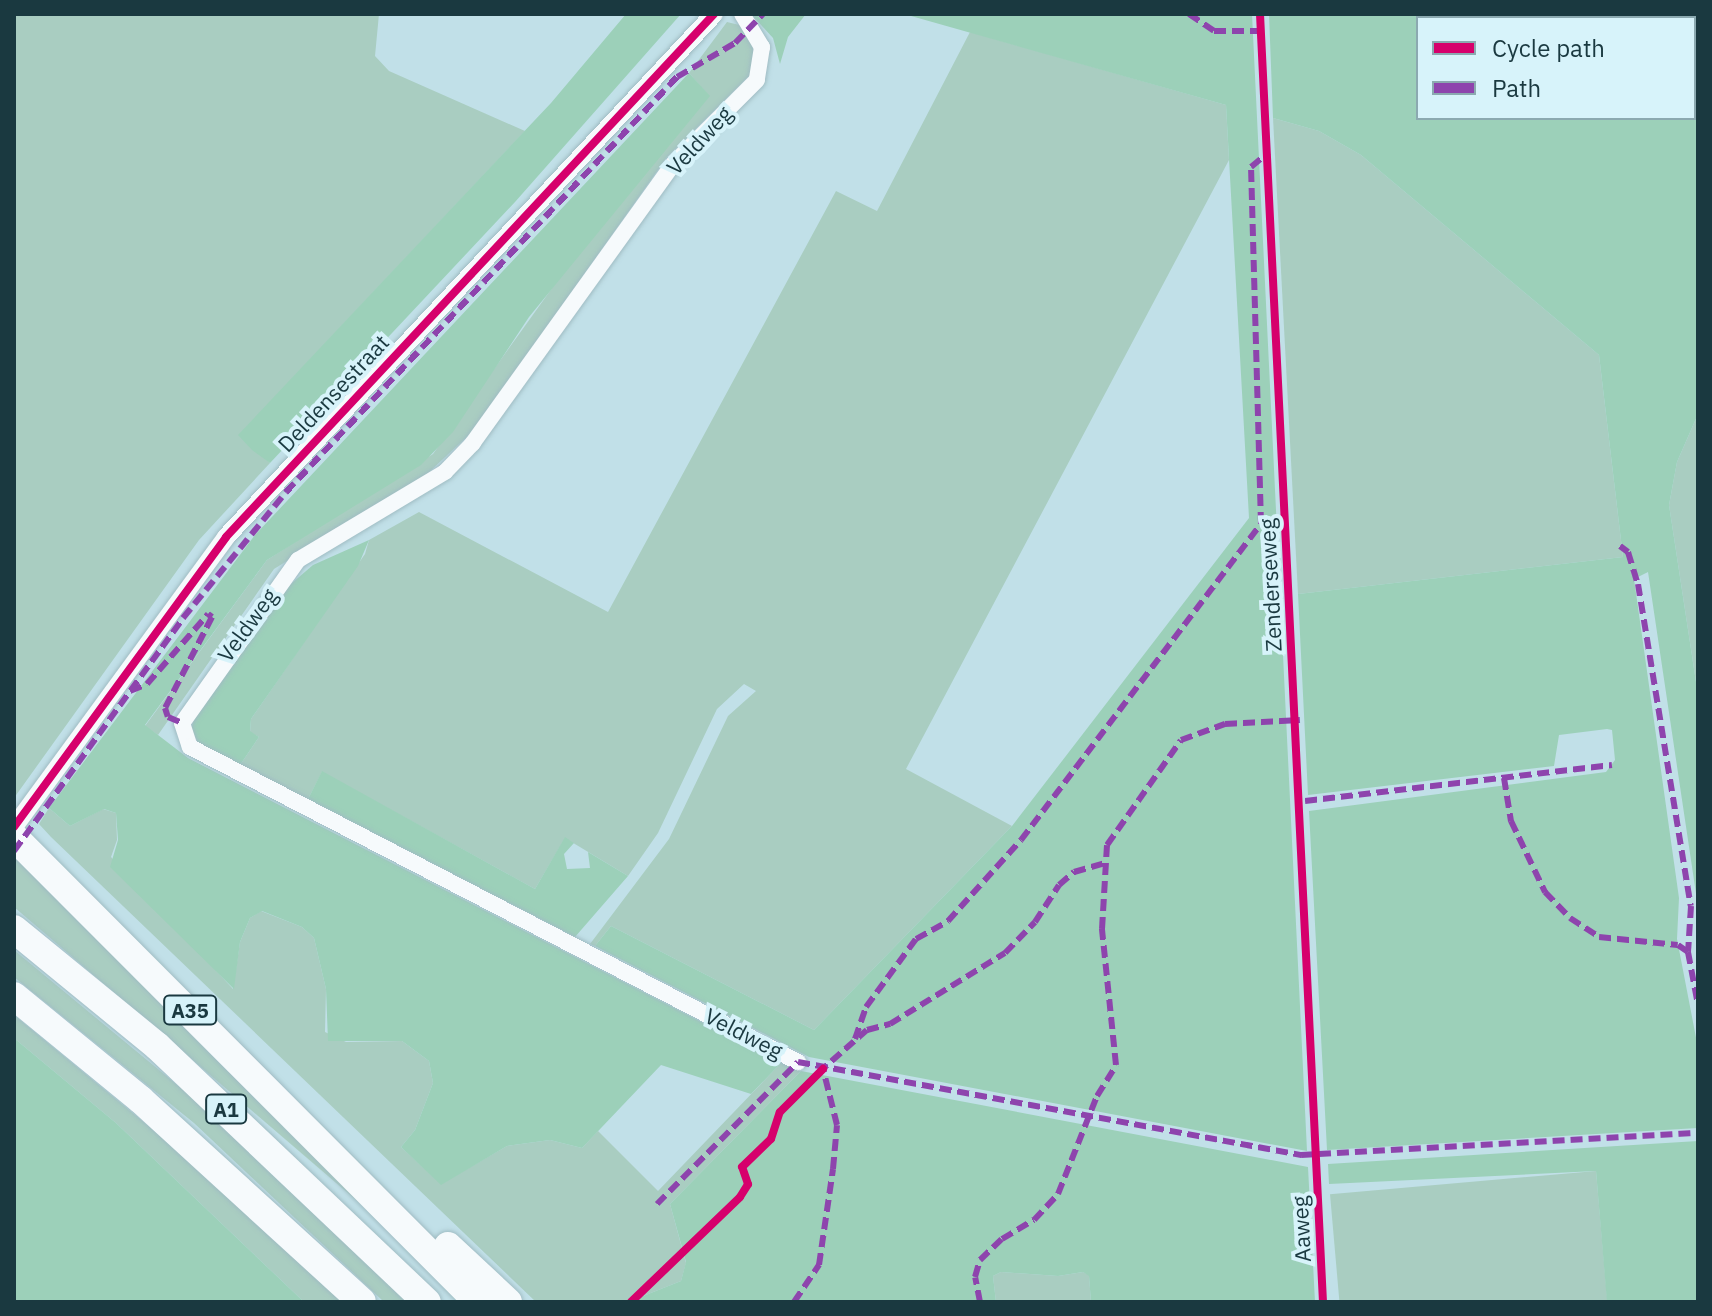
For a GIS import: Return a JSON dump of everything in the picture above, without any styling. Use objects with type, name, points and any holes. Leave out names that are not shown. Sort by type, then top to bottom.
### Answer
[{"type":"highway","name":"A35","points":[[14,837],[364,1184],[478,1302]]},
{"type":"highway","name":"A1","points":[[14,929],[168,1056],[427,1302]]},
{"type":"highway","name":"A1","points":[[14,996],[141,1100],[362,1302]]},
{"type":"highway","name":"A35","points":[[364,1184],[412,1211],[508,1302]]},
{"type":"street","name":"Deldensestraat","points":[[14,827],[226,537],[714,14]]},
{"type":"street","name":"Veldweg","points":[[742,14],[762,47],[757,80],[674,163],[473,443],[445,472],[298,560],[182,723],[190,747],[798,1062]]},
{"type":"green space","points":[[14,14],[379,14],[375,56],[389,71],[525,131],[239,435],[270,463],[199,540],[14,798]]},
{"type":"green space","points":[[626,14],[681,14],[515,202],[270,463],[252,450],[238,435],[551,103]]},
{"type":"green space","points":[[751,14],[806,14],[788,37],[780,64],[773,38]]},
{"type":"green space","points":[[904,14],[1252,14],[1307,1151],[809,1057],[595,946],[611,926],[814,1030],[1012,826],[1249,518],[1226,105]]},
{"type":"green space","points":[[1269,14],[1698,14],[1698,414],[1677,462],[1669,505],[1698,695],[1698,907],[1648,572],[1634,579],[1679,898],[1677,939],[1698,1048],[1698,1128],[1327,1150],[1309,811],[1606,772],[1615,760],[1612,730],[1607,729],[1559,735],[1554,766],[1308,795],[1298,594],[1623,557],[1599,355],[1361,155],[1319,131],[1273,118]]},
{"type":"green space","points":[[727,22],[743,26],[755,47],[751,74],[667,157],[474,430],[427,474],[274,569],[158,735],[145,726],[267,560],[433,454],[573,259],[709,96],[689,73]]},
{"type":"green space","points":[[970,32],[1226,105],[1229,160],[906,769],[1012,826],[814,1030],[611,926],[595,946],[590,944],[669,839],[728,716],[756,691],[744,684],[717,709],[658,833],[628,876],[565,838],[535,889],[322,772],[308,799],[240,765],[259,737],[250,732],[251,719],[365,554],[369,540],[419,512],[608,612],[836,191],[877,211]]},
{"type":"green space","points":[[689,73],[710,96],[529,317],[453,432],[421,465],[267,560],[145,725],[188,758],[781,1063],[751,1094],[661,1065],[582,1148],[550,1140],[507,1146],[441,1185],[401,1147],[415,1130],[433,1083],[429,1061],[402,1041],[328,1041],[326,989],[314,938],[302,927],[262,911],[250,918],[240,942],[234,989],[110,867],[118,840],[116,813],[104,809],[70,826],[49,808],[255,535]]},
{"type":"green space","points":[[1273,118],[1319,131],[1361,155],[1599,355],[1623,557],[1298,594]]},
{"type":"green space","points":[[1698,414],[1698,695],[1669,505],[1677,462]]},
{"type":"green space","points":[[369,540],[358,566],[251,719],[250,731],[259,737],[240,765],[199,744],[191,730],[196,712],[285,589],[313,565]]},
{"type":"green space","points":[[322,771],[535,889],[565,837],[574,843],[564,854],[567,869],[590,868],[588,852],[628,876],[575,937],[308,799]]},
{"type":"green space","points":[[49,808],[70,826],[103,809],[116,813],[117,840],[111,857],[233,989],[240,942],[250,918],[261,911],[302,927],[314,938],[326,989],[325,1032],[346,1042],[402,1041],[429,1061],[433,1083],[415,1130],[401,1147],[441,1184],[507,1146],[550,1140],[582,1148],[598,1131],[658,1191],[781,1063],[801,1071],[670,1204],[686,1263],[681,1281],[628,1302],[536,1302],[51,837],[39,824]]},
{"type":"green space","points":[[14,850],[363,1206],[14,907]]},
{"type":"green space","points":[[14,950],[205,1108],[416,1302],[384,1302],[194,1123],[14,977]]},
{"type":"green space","points":[[14,1015],[186,1157],[343,1302],[304,1302],[116,1123],[14,1038]]},
{"type":"green space","points":[[14,1038],[116,1123],[304,1302],[14,1302]]},
{"type":"green space","points":[[801,1071],[1308,1167],[1315,1302],[1091,1302],[1089,1276],[1083,1272],[1058,1276],[1001,1272],[993,1276],[996,1302],[628,1302],[681,1281],[686,1262],[670,1204]]},
{"type":"green space","points":[[1698,1141],[1698,1302],[1607,1302],[1596,1171],[1329,1184],[1328,1164]]},
{"type":"green space","points":[[1596,1171],[1607,1302],[1339,1302],[1330,1194]]},
{"type":"green space","points":[[1001,1272],[1058,1276],[1083,1272],[1089,1275],[1091,1302],[996,1302],[993,1276]]},
{"type":"marked path","points":[[14,851],[183,618],[286,492],[677,77],[735,43],[763,14]]},
{"type":"marked path","points":[[1189,14],[1214,31],[1267,31]]},
{"type":"marked path","points":[[855,1039],[866,1007],[916,939],[948,921],[1021,840],[1261,524],[1251,167],[1269,152]]},
{"type":"marked path","points":[[1620,546],[1628,552],[1638,584],[1691,906],[1688,952]]},
{"type":"marked path","points":[[130,691],[147,684],[208,614],[212,617],[165,708],[168,717],[182,723]]},
{"type":"marked path","points":[[980,1302],[975,1277],[980,1260],[1002,1239],[1034,1220],[1058,1194],[1097,1096],[1116,1065],[1102,929],[1107,845],[1181,740],[1225,724],[1300,720]]},
{"type":"marked path","points":[[1305,801],[1612,765]]},
{"type":"marked path","points":[[1504,778],[1511,821],[1545,892],[1570,918],[1599,937],[1678,945],[1688,952],[1698,1005]]},
{"type":"marked path","points":[[818,1073],[867,1030],[890,1024],[1005,953],[1035,922],[1059,885],[1074,872],[1105,863]]},
{"type":"marked path","points":[[657,1204],[798,1062],[1301,1155],[1698,1133]]},
{"type":"marked path","points":[[794,1302],[819,1265],[833,1169],[837,1125],[823,1069]]},
{"type":"cycle path","points":[[14,827],[226,537],[714,14]]},
{"type":"cycle path","name":"Zenderseweg","points":[[1260,14],[1323,1302]]},
{"type":"cycle path","points":[[631,1302],[740,1197],[748,1184],[742,1167],[771,1139],[780,1112],[823,1069]]}]
